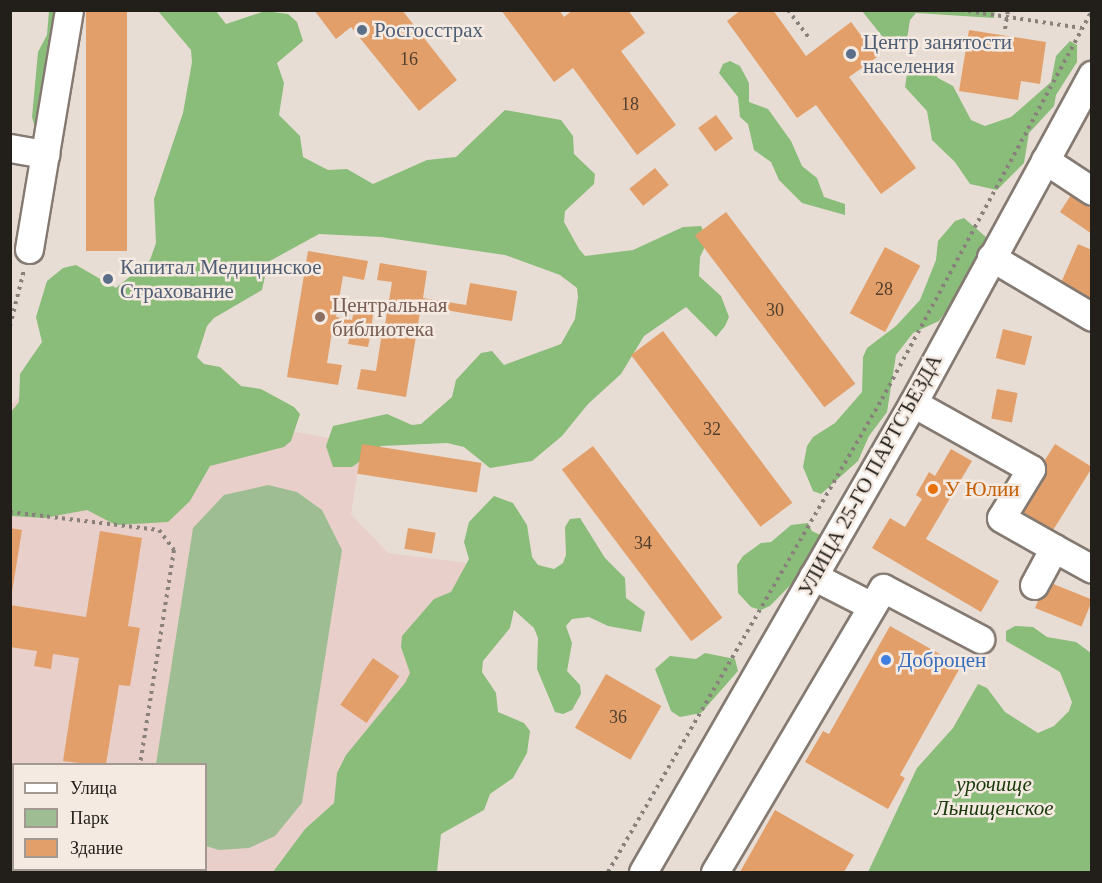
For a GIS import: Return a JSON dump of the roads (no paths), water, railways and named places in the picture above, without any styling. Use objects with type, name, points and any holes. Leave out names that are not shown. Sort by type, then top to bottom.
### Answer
[{"type":"street","points":[[29,249],[69,10]]},
{"type":"street","name":"УЛИЦА 25-ГО ПАРТСЪЕЗДА","points":[[643,873],[913,403],[1045,160],[1082,112],[1092,75]]},
{"type":"street","points":[[10,148],[45,154]]},
{"type":"street","points":[[1045,160],[1092,191]]},
{"type":"street","points":[[991,257],[1092,317]]},
{"type":"street","points":[[913,403],[1031,469],[1001,518],[1092,569]]},
{"type":"street","points":[[1034,585],[1054,548]]},
{"type":"street","points":[[813,576],[872,606]]},
{"type":"street","points":[[715,873],[883,588],[980,639]]},
{"type":"place","name":"Росгосстрах","points":[[362,30]]},
{"type":"place","name":"Центр занятости населения","points":[[851,54]]},
{"type":"place","name":"Капитал Медицинское Страхование","points":[[108,279]]},
{"type":"place","name":"Центральная библиотека","points":[[320,317]]},
{"type":"place","name":"У Юлии","points":[[933,489]]},
{"type":"place","name":"Доброцен","points":[[886,660]]},
{"type":"park label","name":"урочище Льнищенское","points":[[994,796]]}]
